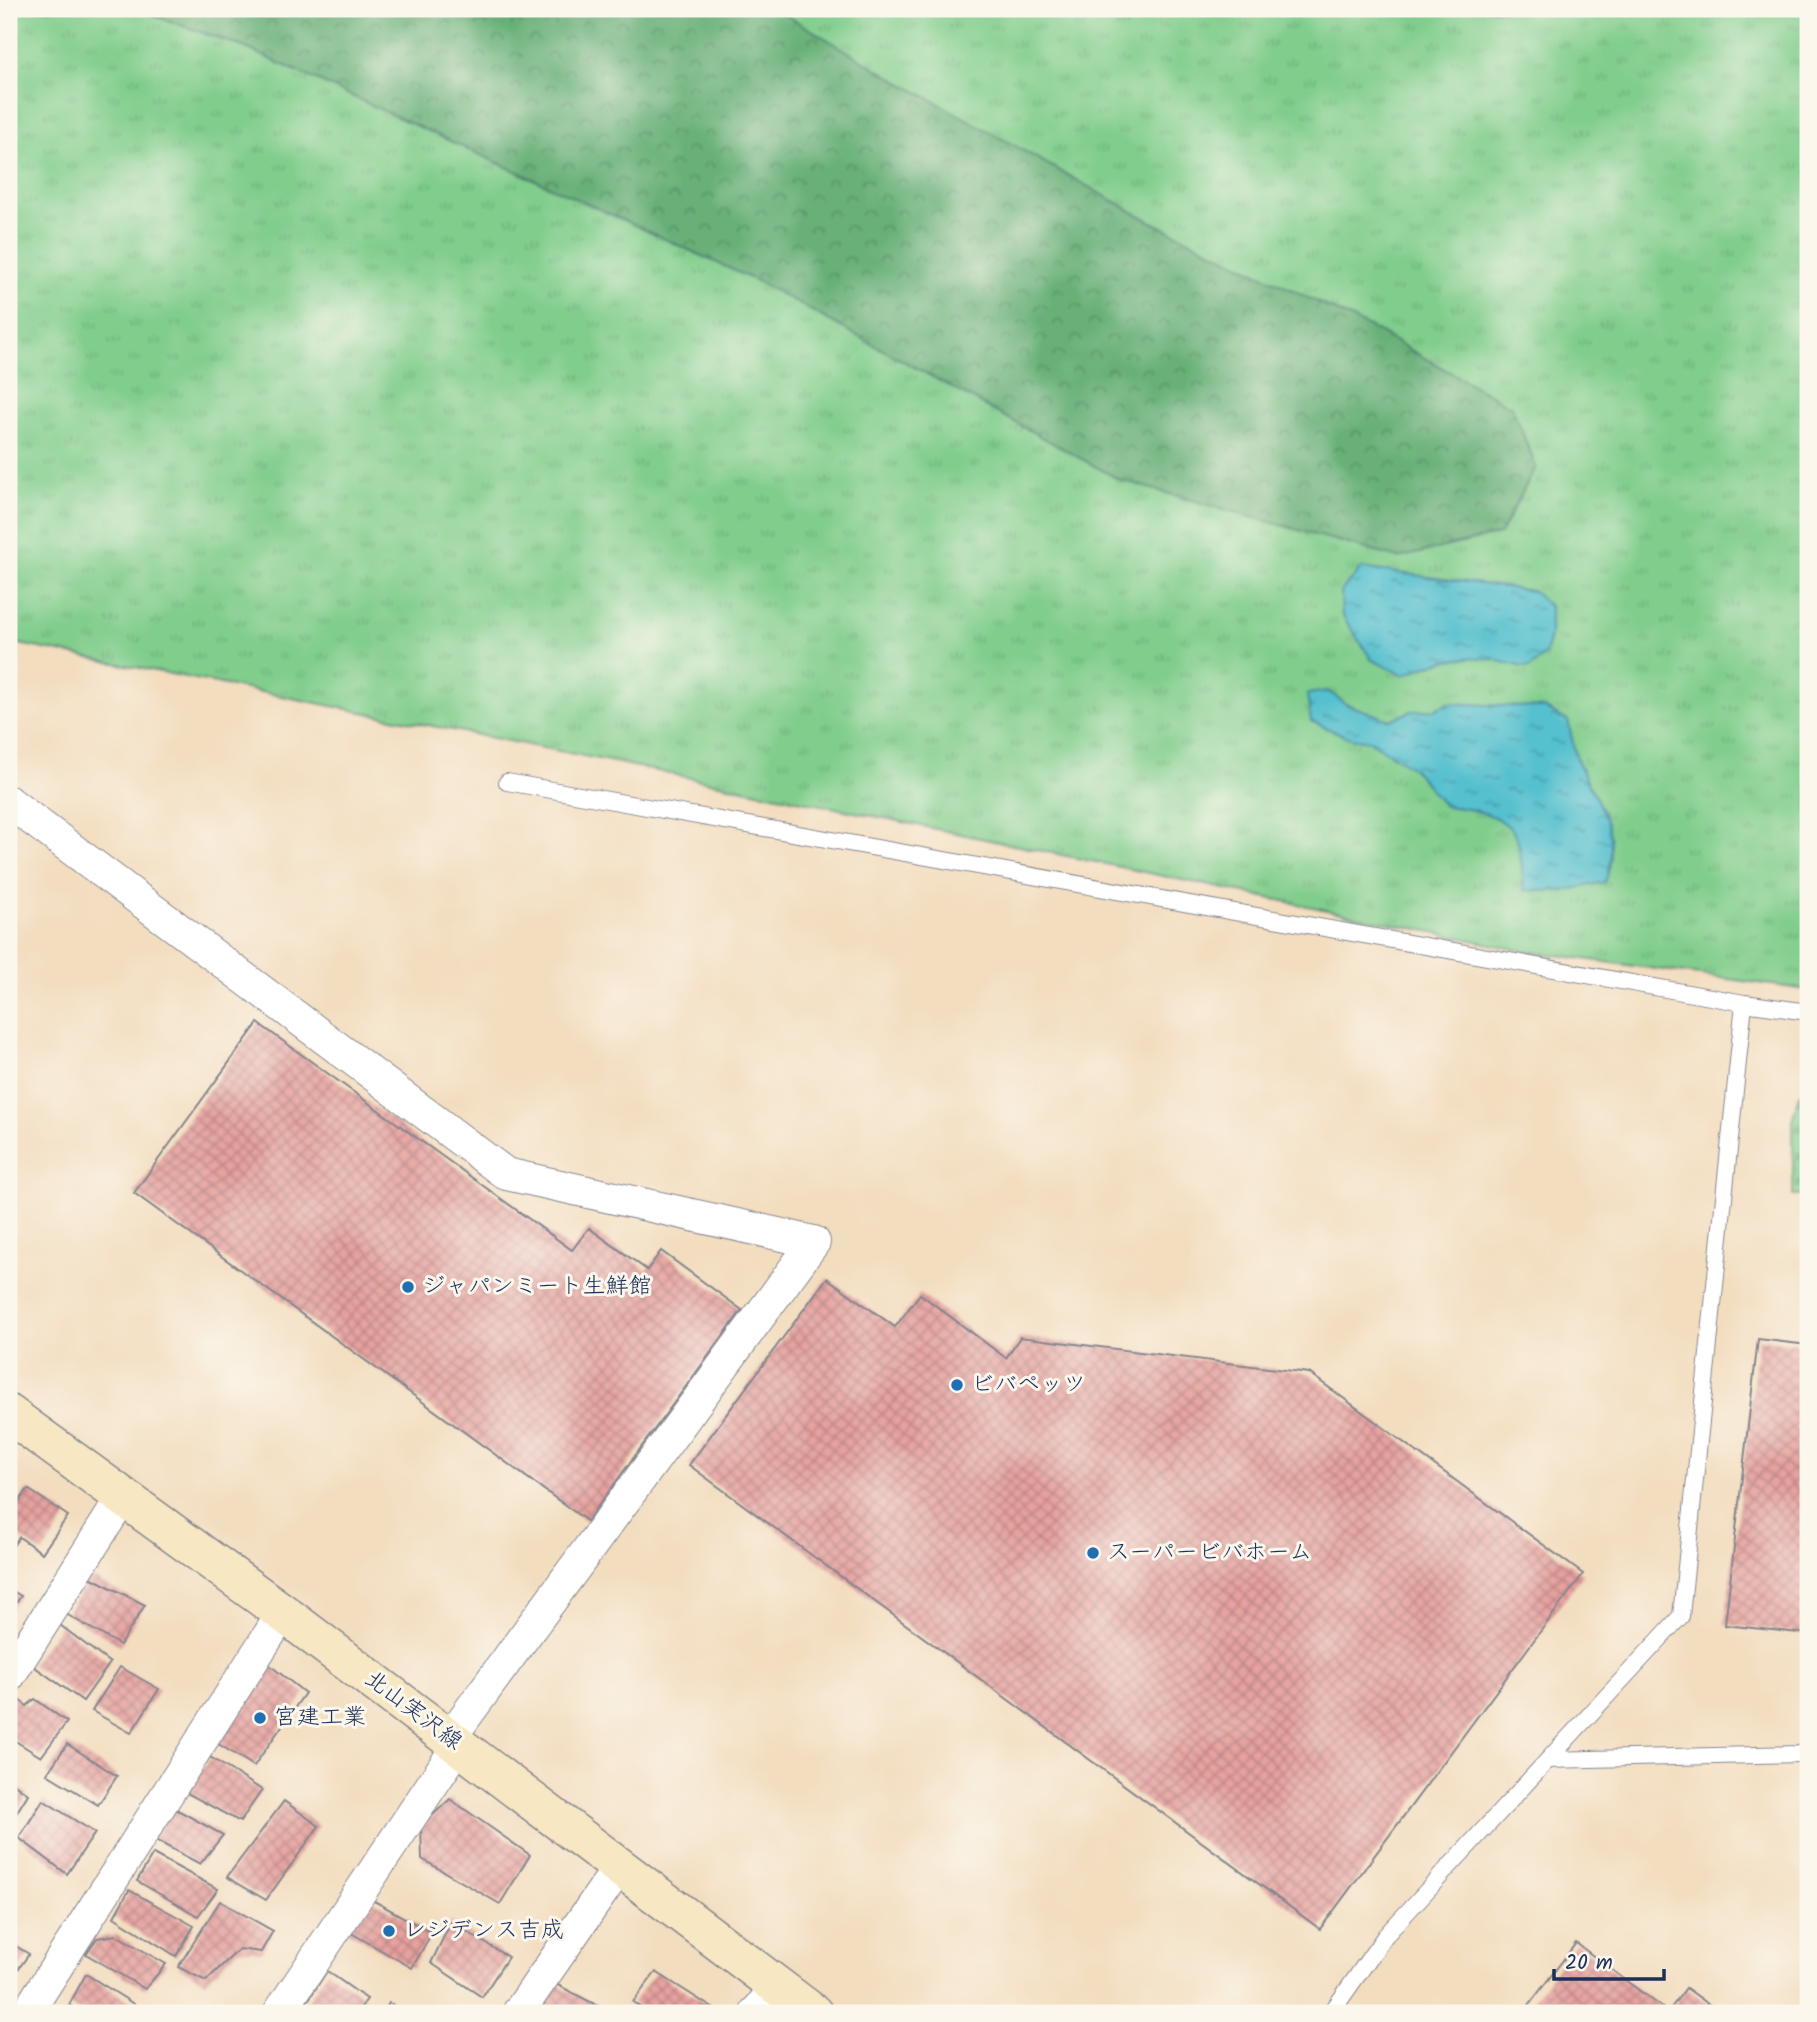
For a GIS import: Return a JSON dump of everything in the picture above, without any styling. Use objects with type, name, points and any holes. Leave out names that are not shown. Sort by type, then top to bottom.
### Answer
[{"type":"street","points":[[9,802],[506,1174],[814,1242],[454,1742],[279,2013]]},
{"type":"street","name":"北山実沢線","points":[[9,1413],[283,1613],[620,1866],[767,1999],[813,2013]]},
{"type":"street","points":[[9,1676],[123,1497]]},
{"type":"street","points":[[27,2013],[283,1613]]},
{"type":"street","points":[[518,2013],[620,1866]]},
{"type":"lane","points":[[507,782],[1745,1003],[1808,1012]]},
{"type":"lane","points":[[1331,2013],[1385,1936],[1681,1616],[1745,1003]]},
{"type":"lane","points":[[1548,1760],[1685,1758],[1799,1754],[1808,1751]]},
{"type":"green space","points":[[9,9],[1808,9],[1808,990],[1519,950],[609,761],[9,642]]},
{"type":"green space","points":[[135,9],[776,9],[891,77],[1150,221],[1373,329],[1512,407],[1536,467],[1500,534],[1398,558],[1120,480],[759,282],[246,48]]},
{"type":"green space","points":[[1808,1088],[1808,1196],[1793,1196],[1793,1117],[1800,1093]]},
{"type":"water","points":[[1362,568],[1533,591],[1550,607],[1550,636],[1545,655],[1530,668],[1488,659],[1461,658],[1432,664],[1403,675],[1372,660],[1342,615],[1341,591]]},
{"type":"water","points":[[1328,691],[1346,704],[1390,720],[1412,711],[1434,710],[1448,703],[1544,708],[1568,721],[1579,764],[1607,823],[1611,851],[1605,882],[1563,891],[1524,890],[1519,845],[1512,830],[1485,814],[1444,806],[1413,768],[1370,741],[1350,738],[1311,721],[1307,694]]},
{"type":"building","points":[[258,1023],[572,1250],[589,1228],[647,1270],[661,1251],[742,1310],[587,1521],[134,1193]]},
{"type":"building","points":[[827,1278],[895,1327],[920,1294],[1006,1358],[1020,1337],[1309,1373],[1583,1574],[1320,1929],[689,1465]]},
{"type":"building","points":[[1758,1339],[1808,1345],[1808,1406],[1804,1443],[1808,1443],[1808,1634],[1725,1625]]},
{"type":"building","points":[[28,1489],[68,1516],[42,1553],[19,1537],[9,1552],[9,1516]]},
{"type":"building","points":[[90,1577],[145,1605],[120,1645],[66,1614]]},
{"type":"building","points":[[9,1589],[21,1596],[9,1612]]},
{"type":"building","points":[[60,1625],[110,1663],[83,1701],[32,1665]]},
{"type":"building","name":"宮建工業","points":[[267,1663],[305,1693],[254,1766],[215,1742]]},
{"type":"building","points":[[120,1667],[159,1689],[131,1733],[92,1711]]},
{"type":"building","points":[[11,1694],[27,1706],[35,1699],[67,1722],[41,1757],[9,1737]]},
{"type":"building","points":[[67,1744],[117,1776],[98,1805],[47,1774]]},
{"type":"building","points":[[210,1757],[262,1790],[240,1822],[185,1792]]},
{"type":"building","points":[[9,1780],[28,1794],[9,1825]]},
{"type":"building","points":[[450,1799],[530,1855],[500,1904],[422,1859],[421,1826]]},
{"type":"building","points":[[43,1800],[95,1833],[67,1874],[19,1838]]},
{"type":"building","points":[[284,1801],[319,1826],[266,1900],[227,1877]]},
{"type":"building","points":[[174,1808],[223,1835],[200,1864],[153,1839]]},
{"type":"building","points":[[153,1854],[218,1889],[198,1916],[137,1881]]},
{"type":"building","points":[[129,1890],[194,1926],[176,1956],[114,1917]]},
{"type":"building","name":"レジデンス吉成","points":[[365,1896],[432,1933],[412,1968],[346,1930]]},
{"type":"building","points":[[220,1901],[273,1931],[261,1952],[239,1949],[206,1981],[178,1967]]},
{"type":"building","points":[[451,1922],[508,1957],[482,1997],[431,1963]]},
{"type":"building","points":[[116,1935],[166,1964],[145,1989],[86,1954],[97,1938]]},
{"type":"building","points":[[9,1942],[29,1954],[9,1982]]},
{"type":"building","points":[[1576,1943],[1668,2012],[1686,1988],[1721,2013],[1523,2013]]},
{"type":"building","points":[[327,1971],[367,1999],[357,2013],[300,2013]]},
{"type":"building","points":[[656,1972],[714,2009],[711,2013],[648,2013],[633,2002]]},
{"type":"building","points":[[86,1974],[140,2008],[136,2013],[82,2013],[69,2005]]},
{"type":"building","points":[[552,1982],[602,2008],[599,2013],[534,2013]]},
{"type":"building","points":[[389,2003],[406,2013],[383,2013]]},
{"type":"place","name":"ジャパンミート生鮮館","points":[[408,1287]]},
{"type":"place","name":"ビバペッツ","points":[[957,1385]]},
{"type":"place","name":"スーパービバホーム","points":[[1093,1553]]},
{"type":"place","name":"宮建工業","points":[[260,1718]]},
{"type":"place","name":"レジデンス吉成","points":[[389,1931]]}]
